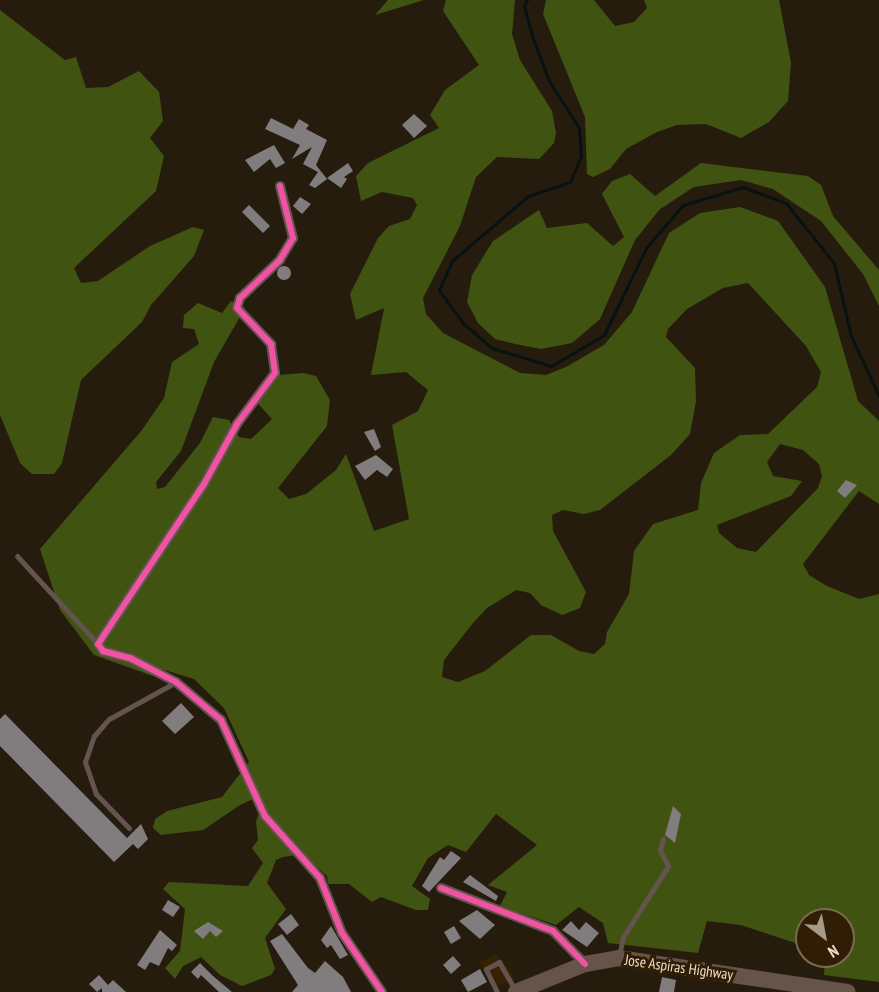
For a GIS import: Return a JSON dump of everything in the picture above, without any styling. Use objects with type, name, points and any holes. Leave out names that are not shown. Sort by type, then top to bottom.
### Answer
[{"type":"main road","name":"Jose Aspiras Highway","points":[[516,992],[585,964],[618,958],[764,985],[847,992]]},
{"type":"street","points":[[280,186],[293,238],[280,260],[240,298],[237,308],[271,344],[275,373],[237,424],[204,484],[98,644],[103,651],[130,658],[176,682],[221,720],[265,816],[320,878],[342,933],[382,992]]},
{"type":"street","points":[[441,888],[553,931],[585,964]]},
{"type":"lane","points":[[17,556],[98,644]]},
{"type":"lane","points":[[129,828],[96,794],[88,780],[85,762],[94,736],[109,719],[176,682]]},
{"type":"lane","points":[[618,958],[623,937],[668,866],[660,850],[663,839]]},
{"type":"lane","points":[[497,992],[486,969],[499,962],[516,992]]},
{"type":"shaded area","points":[[497,954],[516,978],[493,988],[479,962]]},
{"type":"green space","points":[[388,0],[424,0],[375,15]]},
{"type":"green space","points":[[446,0],[515,0],[512,34],[520,60],[552,111],[556,133],[554,143],[539,159],[497,157],[476,177],[460,226],[423,298],[426,314],[443,333],[520,373],[546,375],[566,367],[604,345],[632,312],[669,233],[700,213],[740,207],[778,221],[825,287],[858,401],[879,421],[879,504],[859,491],[803,564],[809,575],[827,586],[859,599],[879,594],[879,982],[824,975],[824,968],[855,968],[855,908],[795,908],[795,943],[741,925],[707,921],[698,953],[608,943],[603,923],[579,907],[556,925],[500,906],[507,892],[488,885],[537,845],[496,814],[466,852],[448,845],[428,858],[412,886],[430,899],[428,910],[416,910],[381,897],[372,902],[349,884],[328,884],[327,876],[303,854],[283,857],[276,860],[267,883],[286,909],[265,938],[275,969],[271,975],[242,986],[220,975],[201,957],[183,966],[175,979],[165,968],[180,951],[185,909],[163,889],[169,882],[248,886],[263,863],[252,848],[258,840],[256,822],[263,800],[260,796],[240,805],[203,830],[161,835],[153,828],[155,819],[167,811],[222,797],[249,762],[224,708],[194,679],[161,669],[153,676],[94,655],[60,610],[40,549],[142,430],[164,398],[172,362],[199,344],[194,329],[183,328],[184,315],[198,303],[222,313],[231,301],[245,308],[214,362],[181,451],[156,482],[157,489],[165,487],[200,443],[213,417],[229,420],[239,437],[251,439],[272,419],[253,398],[267,376],[303,373],[316,376],[330,400],[327,426],[278,488],[289,499],[306,494],[336,470],[346,454],[374,531],[409,519],[392,425],[418,411],[428,390],[406,372],[371,375],[384,308],[356,320],[350,294],[378,238],[389,226],[410,219],[417,205],[413,198],[382,192],[361,201],[356,176],[368,163],[439,128],[430,115],[445,90],[479,65],[443,11]],"holes":[[[748,283],[806,346],[821,372],[817,387],[768,434],[740,435],[714,453],[701,483],[698,510],[653,524],[634,551],[629,594],[607,632],[605,644],[594,654],[579,651],[551,635],[531,635],[485,671],[458,682],[442,677],[444,660],[473,623],[487,608],[516,590],[530,593],[541,605],[562,615],[580,608],[586,592],[553,531],[552,515],[563,510],[584,514],[600,510],[671,455],[690,434],[696,401],[695,368],[666,337],[668,329],[687,309],[723,288]],[[780,444],[803,450],[819,464],[822,476],[818,488],[756,552],[737,548],[719,533],[717,525],[791,496],[802,481],[773,476],[767,462]]]},
{"type":"green space","points":[[546,0],[594,0],[615,26],[634,22],[647,8],[644,0],[779,0],[791,63],[788,101],[769,122],[741,138],[706,124],[677,125],[657,132],[626,149],[610,169],[593,177],[587,174],[585,117],[543,14]]},
{"type":"green space","points":[[0,10],[65,60],[76,57],[86,88],[108,87],[139,71],[159,92],[163,121],[150,138],[164,156],[156,191],[74,268],[81,283],[98,281],[150,246],[193,227],[204,230],[194,256],[151,305],[142,322],[81,380],[62,463],[54,474],[32,474],[20,463],[0,415]]},
{"type":"green space","points":[[701,163],[808,176],[821,185],[833,216],[879,270],[879,306],[863,274],[821,221],[773,189],[741,180],[694,187],[660,209],[635,240],[600,319],[572,343],[541,349],[515,344],[495,339],[478,323],[467,302],[472,275],[493,241],[539,210],[547,228],[587,223],[613,246],[624,237],[602,194],[612,181],[630,174],[655,196]]},
{"type":"building","points":[[414,114],[427,126],[414,138],[402,125]]},
{"type":"building","points":[[271,118],[293,129],[299,119],[309,125],[306,129],[327,140],[316,165],[327,179],[315,188],[309,185],[318,172],[303,164],[312,147],[292,159],[300,145],[265,129]]},
{"type":"building","points":[[274,145],[285,163],[276,168],[270,159],[254,172],[245,160]]},
{"type":"building","points":[[348,163],[353,171],[344,177],[347,179],[341,188],[327,178]]},
{"type":"building","points":[[300,197],[311,204],[302,214],[293,206]]},
{"type":"building","points":[[249,205],[270,226],[263,233],[242,212]]},
{"type":"building","points":[[281,266],[287,266],[291,273],[287,280],[281,280],[277,276],[277,270]]},
{"type":"building","points":[[374,429],[381,447],[375,451],[364,432]]},
{"type":"building","points":[[376,455],[393,469],[387,477],[377,470],[365,480],[355,466]]},
{"type":"building","points":[[846,480],[857,485],[845,498],[837,491]]},
{"type":"building","points":[[181,703],[194,717],[175,734],[162,721]]},
{"type":"building","points":[[5,714],[127,838],[141,824],[148,839],[138,849],[133,844],[114,862],[0,746],[0,719]]},
{"type":"building","points":[[673,806],[681,814],[675,843],[665,835]]},
{"type":"building","points":[[451,851],[461,858],[429,892],[422,886],[440,857],[444,860]]},
{"type":"building","points":[[470,875],[498,896],[496,901],[463,882]]},
{"type":"building","points":[[168,900],[180,907],[173,917],[162,910]]},
{"type":"building","points":[[477,910],[495,925],[480,939],[459,921]]},
{"type":"building","points":[[291,914],[299,925],[287,935],[278,924]]},
{"type":"building","points":[[571,921],[579,930],[586,922],[599,933],[587,947],[562,930]]},
{"type":"building","points":[[208,922],[223,931],[216,937],[210,931],[203,939],[194,931]]},
{"type":"building","points":[[331,926],[348,955],[340,959],[331,945],[327,948],[321,940]]},
{"type":"building","points":[[454,926],[461,938],[451,944],[444,932]]},
{"type":"building","points":[[160,930],[177,945],[172,951],[168,948],[159,966],[150,962],[145,970],[137,965]]},
{"type":"building","points":[[282,934],[308,968],[315,973],[325,961],[343,977],[351,992],[292,992],[298,985],[270,941]]},
{"type":"building","points":[[453,956],[461,965],[451,974],[443,965]]},
{"type":"building","points":[[200,963],[232,992],[219,992],[201,975],[198,979],[191,972]]},
{"type":"building","points":[[480,969],[487,982],[468,992],[461,980]]},
{"type":"building","points":[[99,975],[108,985],[113,980],[126,992],[102,992],[102,988],[97,992],[89,984]]},
{"type":"building","points":[[662,977],[676,980],[674,992],[659,992]]},
{"type":"waterway","points":[[527,0],[524,6],[532,36],[549,81],[579,128],[581,156],[570,182],[528,196],[452,261],[439,290],[463,323],[492,348],[551,366],[604,335],[646,248],[683,205],[743,187],[786,203],[834,263],[851,336],[879,396]]},
{"type":"cycle path","points":[[280,186],[293,238],[280,260],[240,298],[237,308],[271,344],[275,373],[237,424],[204,484],[98,644],[103,651],[130,658],[176,682],[221,720],[265,816],[320,878],[342,933],[382,992]]},
{"type":"cycle path","points":[[441,888],[553,931],[585,964]]}]
